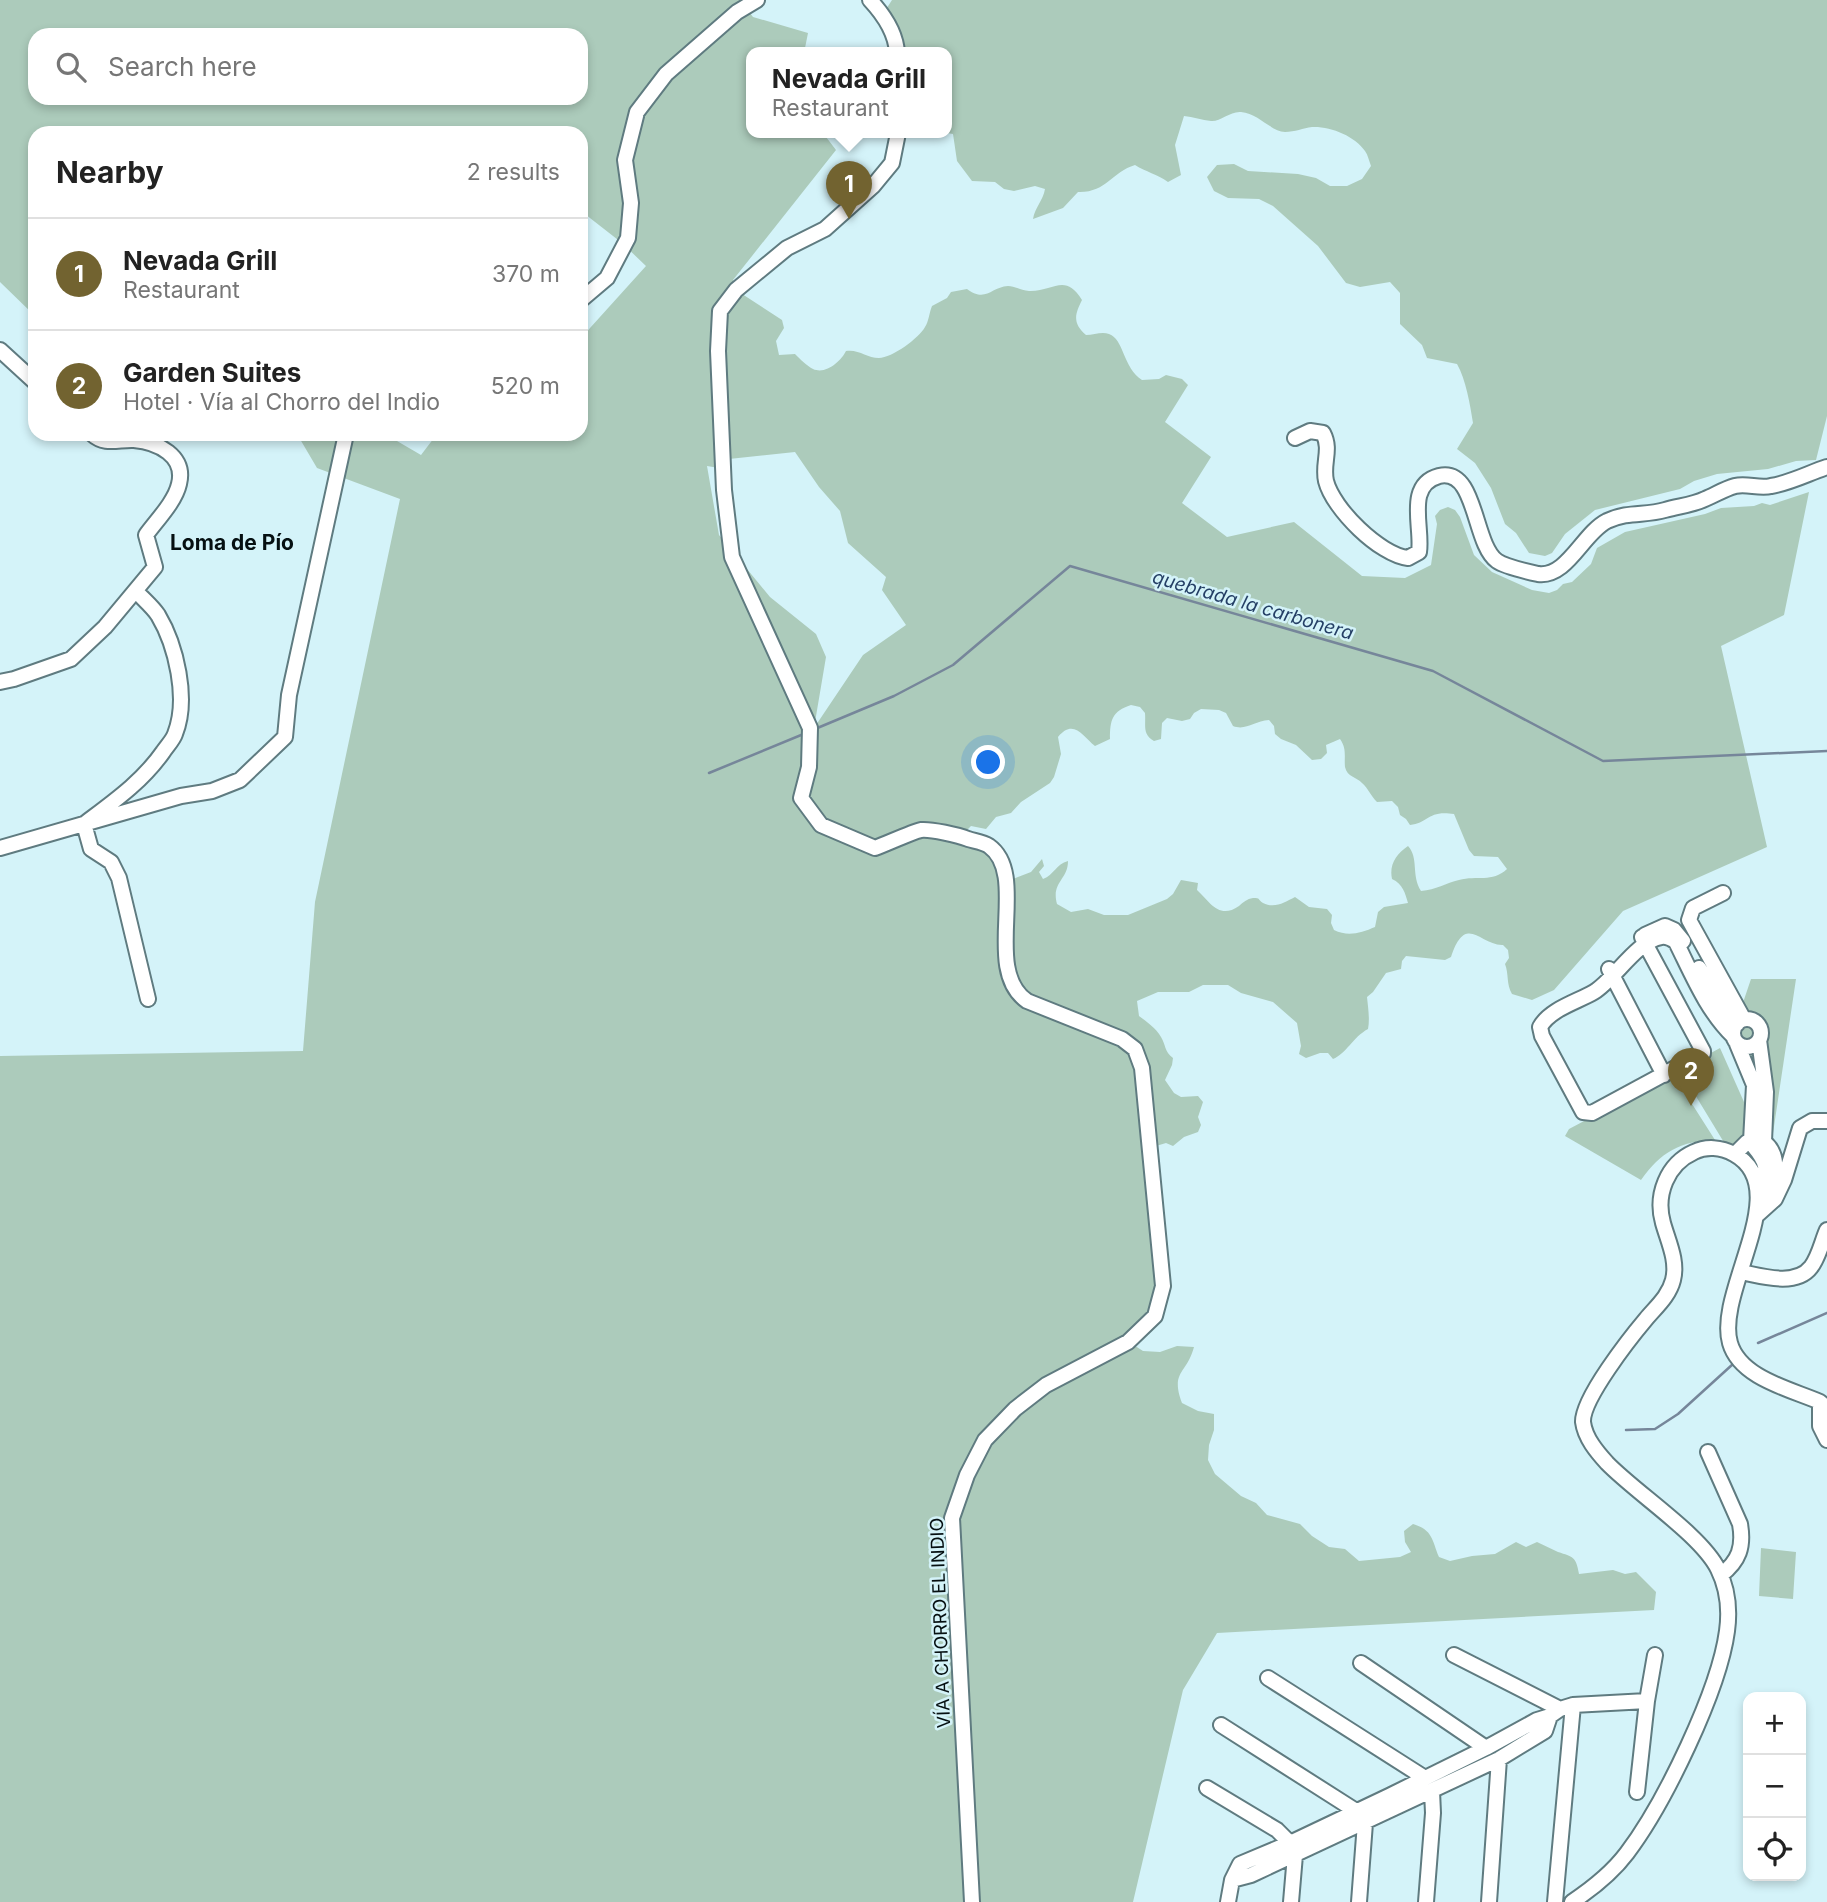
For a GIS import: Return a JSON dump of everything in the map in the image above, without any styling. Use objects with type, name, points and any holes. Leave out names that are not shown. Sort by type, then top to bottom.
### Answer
[{"type":"street","points":[[588,294],[607,278],[628,238],[631,203],[625,160],[637,112],[666,74],[737,12],[757,0]]},
{"type":"street","points":[[878,3],[896,47]]},
{"type":"street","name":"VÍA A CHORRO EL INDIO","points":[[897,138],[892,163],[873,186],[825,229],[787,248],[736,290],[720,310],[718,351],[724,490],[732,557],[810,728],[809,767],[801,798],[821,825],[875,848],[920,831],[961,836],[988,846],[1001,860],[1007,882],[1006,959],[1017,994],[1027,1001],[1122,1039],[1135,1049],[1142,1068],[1163,1286],[1155,1316],[1128,1342],[1046,1385],[1015,1409],[985,1440],[967,1475],[952,1518],[972,1902]]},
{"type":"street","points":[[0,350],[28,376]]},
{"type":"street","points":[[1295,438],[1310,432],[1323,433],[1329,448],[1326,482],[1339,507],[1351,522],[1395,555],[1408,558],[1419,552],[1417,509],[1420,495],[1432,479],[1445,475],[1463,484],[1480,535],[1493,557],[1504,564],[1543,574],[1561,567],[1594,531],[1605,522],[1618,517],[1694,503],[1737,485],[1771,486],[1827,467]]},
{"type":"street","points":[[0,681],[71,659],[106,627],[156,567],[146,535],[179,485],[179,472],[173,455],[164,448],[139,441]]},
{"type":"street","points":[[0,848],[181,796],[212,791],[240,780],[285,737],[289,695],[344,441]]},
{"type":"street","points":[[84,824],[135,786],[158,760],[175,734],[181,699],[178,668],[169,636],[156,612],[136,591]]},
{"type":"street","points":[[84,824],[91,849],[111,862],[120,878],[148,999]]},
{"type":"street","points":[[1723,893],[1693,908],[1689,920],[1738,1031],[1754,1084],[1756,1149],[1766,1166],[1764,1180],[1757,1193]]},
{"type":"street","points":[[1644,941],[1703,1051],[1702,1055],[1592,1113],[1583,1112],[1542,1036],[1540,1027],[1549,1016],[1586,995],[1589,987],[1610,972],[1644,941],[1652,930],[1665,926],[1674,930],[1704,985],[1720,1022],[1738,1031],[1749,1047],[1759,1040]]},
{"type":"street","points":[[1610,972],[1664,1075]]},
{"type":"street","points":[[1735,1154],[1755,1141],[1766,1092],[1759,1040],[1761,1031],[1757,1023],[1738,1031]]},
{"type":"street","points":[[1756,1216],[1775,1199],[1800,1128],[1812,1121],[1827,1121]]},
{"type":"street","points":[[1572,1902],[1603,1880],[1626,1854],[1672,1775],[1700,1717],[1727,1633],[1728,1601],[1721,1575],[1706,1551],[1626,1482],[1594,1448],[1586,1433],[1584,1414],[1593,1392],[1667,1295],[1674,1279],[1674,1263],[1660,1210],[1661,1196],[1668,1174],[1676,1163],[1706,1147],[1735,1154],[1747,1163],[1757,1193],[1756,1216],[1729,1307],[1730,1344],[1738,1360],[1752,1372],[1824,1405],[1820,1426],[1827,1440]]},
{"type":"street","points":[[1741,1272],[1794,1278],[1810,1268],[1827,1230]]},
{"type":"street","points":[[1707,1452],[1729,1499],[1742,1537],[1737,1559],[1721,1575]]},
{"type":"street","points":[[1454,1655],[1561,1710]]},
{"type":"street","points":[[1637,1792],[1654,1655]]},
{"type":"street","points":[[1361,1662],[1486,1748]]},
{"type":"street","points":[[1268,1678],[1429,1785],[1433,1814],[1426,1902]]},
{"type":"street","points":[[1429,1785],[1486,1748],[1561,1710],[1647,1701]]},
{"type":"street","points":[[1228,1902],[1232,1880],[1240,1864],[1293,1849],[1429,1785],[1499,1759],[1545,1731],[1561,1710]]},
{"type":"street","points":[[1555,1902],[1561,1710]]},
{"type":"street","points":[[1221,1725],[1360,1817]]},
{"type":"street","points":[[1489,1902],[1499,1759]]},
{"type":"street","points":[[1207,1788],[1277,1830],[1293,1849],[1291,1902]]},
{"type":"street","points":[[1359,1902],[1360,1817]]},
{"type":"green space","points":[[0,0],[740,0],[753,17],[808,33],[805,47],[746,47],[746,138],[827,138],[836,150],[733,280],[736,290],[782,320],[784,328],[776,341],[779,355],[795,354],[808,366],[818,370],[832,366],[846,351],[855,351],[875,358],[884,357],[905,347],[917,336],[926,325],[932,306],[947,298],[951,292],[967,289],[979,295],[1008,286],[1029,291],[1058,285],[1070,287],[1082,300],[1076,318],[1078,326],[1086,335],[1104,333],[1114,337],[1131,368],[1142,380],[1159,379],[1166,375],[1182,379],[1188,385],[1165,422],[1211,457],[1182,503],[1227,537],[1294,522],[1362,576],[1405,578],[1431,565],[1437,524],[1435,516],[1448,507],[1455,510],[1460,517],[1474,555],[1492,572],[1532,590],[1549,593],[1572,582],[1591,564],[1597,548],[1625,532],[1721,508],[1762,503],[1770,505],[1809,492],[1784,615],[1721,646],[1767,847],[1623,911],[1554,990],[1532,1000],[1512,994],[1510,990],[1505,964],[1509,958],[1508,950],[1503,945],[1474,934],[1462,936],[1451,957],[1445,960],[1406,956],[1401,969],[1386,973],[1367,997],[1368,1029],[1333,1059],[1328,1053],[1306,1058],[1299,1054],[1301,1046],[1297,1023],[1273,1002],[1241,993],[1228,985],[1203,985],[1189,992],[1158,992],[1137,1001],[1139,1016],[1157,1031],[1173,1058],[1165,1080],[1174,1093],[1181,1097],[1198,1096],[1203,1102],[1198,1117],[1201,1125],[1198,1132],[1184,1137],[1173,1146],[1166,1143],[1156,1146],[1163,1286],[1155,1316],[1129,1342],[1143,1351],[1160,1352],[1177,1346],[1194,1347],[1179,1378],[1179,1393],[1182,1403],[1198,1411],[1214,1414],[1208,1460],[1215,1474],[1241,1496],[1256,1503],[1267,1515],[1300,1524],[1329,1547],[1345,1549],[1359,1561],[1400,1557],[1411,1552],[1405,1542],[1404,1531],[1413,1524],[1425,1529],[1439,1557],[1450,1561],[1495,1554],[1516,1542],[1526,1547],[1537,1542],[1573,1558],[1579,1574],[1613,1570],[1625,1574],[1636,1572],[1656,1592],[1654,1610],[1217,1633],[1183,1690],[1133,1902],[0,1902],[0,1056],[303,1051],[315,902],[400,499],[317,468],[301,441],[397,441],[421,455],[432,441],[588,441],[588,330],[646,266],[588,216],[588,126],[28,126],[28,309],[0,282]],"holes":[[[795,452],[819,487],[840,511],[848,543],[886,577],[882,590],[906,625],[863,655],[814,728],[826,657],[816,634],[770,597],[719,535],[707,466],[725,469],[729,459]],[[1131,705],[1140,707],[1145,713],[1146,732],[1154,741],[1161,739],[1162,723],[1167,718],[1182,721],[1190,719],[1201,709],[1226,713],[1233,726],[1238,727],[1269,720],[1274,726],[1275,734],[1296,745],[1312,760],[1321,759],[1327,753],[1326,745],[1340,739],[1346,770],[1364,785],[1377,802],[1392,801],[1410,825],[1433,815],[1454,814],[1474,856],[1498,857],[1507,869],[1496,876],[1459,880],[1421,891],[1408,846],[1394,860],[1391,874],[1392,879],[1403,889],[1408,903],[1384,907],[1378,912],[1375,927],[1355,933],[1334,930],[1332,915],[1327,909],[1309,907],[1295,897],[1272,905],[1253,898],[1232,910],[1220,910],[1197,890],[1198,883],[1181,880],[1167,899],[1128,915],[1104,915],[1088,909],[1071,912],[1057,904],[1056,897],[1068,861],[1043,879],[1039,872],[1044,866],[1042,859],[1031,872],[1008,881],[988,846],[961,836],[971,826],[986,829],[996,817],[1011,813],[1021,802],[1050,783],[1061,754],[1058,737],[1064,732],[1074,729],[1095,746],[1110,739],[1113,717]]]},
{"type":"green space","points":[[892,0],[1827,0],[1827,416],[1816,460],[1796,461],[1768,469],[1717,474],[1694,481],[1680,489],[1595,510],[1565,534],[1552,553],[1545,556],[1529,553],[1516,533],[1505,524],[1491,488],[1475,463],[1457,449],[1473,423],[1460,370],[1457,364],[1427,358],[1422,345],[1400,324],[1400,293],[1390,282],[1360,287],[1346,283],[1318,246],[1273,206],[1259,199],[1228,198],[1214,191],[1207,177],[1217,165],[1234,164],[1248,171],[1298,174],[1316,178],[1330,186],[1347,186],[1362,179],[1371,166],[1361,146],[1342,133],[1326,128],[1280,131],[1247,113],[1233,113],[1214,121],[1184,116],[1175,145],[1181,175],[1168,182],[1135,165],[1120,172],[1102,186],[1078,192],[1063,208],[1033,219],[1045,189],[1035,186],[1014,191],[1004,189],[995,182],[972,181],[957,161],[952,134],[952,47],[895,47],[883,14]]},
{"type":"green space","points":[[1751,979],[1796,979],[1766,1180],[1762,1120],[1729,1044]]},
{"type":"green space","points":[[1720,1048],[1752,1120],[1748,1161],[1728,1149],[1680,1070]]},
{"type":"green space","points":[[1673,1074],[1715,1140],[1691,1143],[1672,1150],[1656,1162],[1641,1180],[1565,1136],[1569,1129]]},
{"type":"green space","points":[[1761,1548],[1796,1552],[1793,1599],[1759,1596]]},
{"type":"waterway","name":"quebrada la carbonera","points":[[815,729],[894,696],[953,665],[1070,566],[1433,671],[1603,761],[1827,751]]},
{"type":"waterway","name":"quebrada la carbonera","points":[[709,773],[806,733]]},
{"type":"waterway","points":[[1758,1343],[1827,1313]]},
{"type":"waterway","points":[[1626,1430],[1655,1429],[1678,1414],[1733,1364]]},
{"type":"place","name":"Nevada Grill","points":[[849,219]]},
{"type":"place","name":"Garden Suites","points":[[1691,1106]]},
{"type":"district","name":"Loma de Pío","points":[[232,542]]}]
